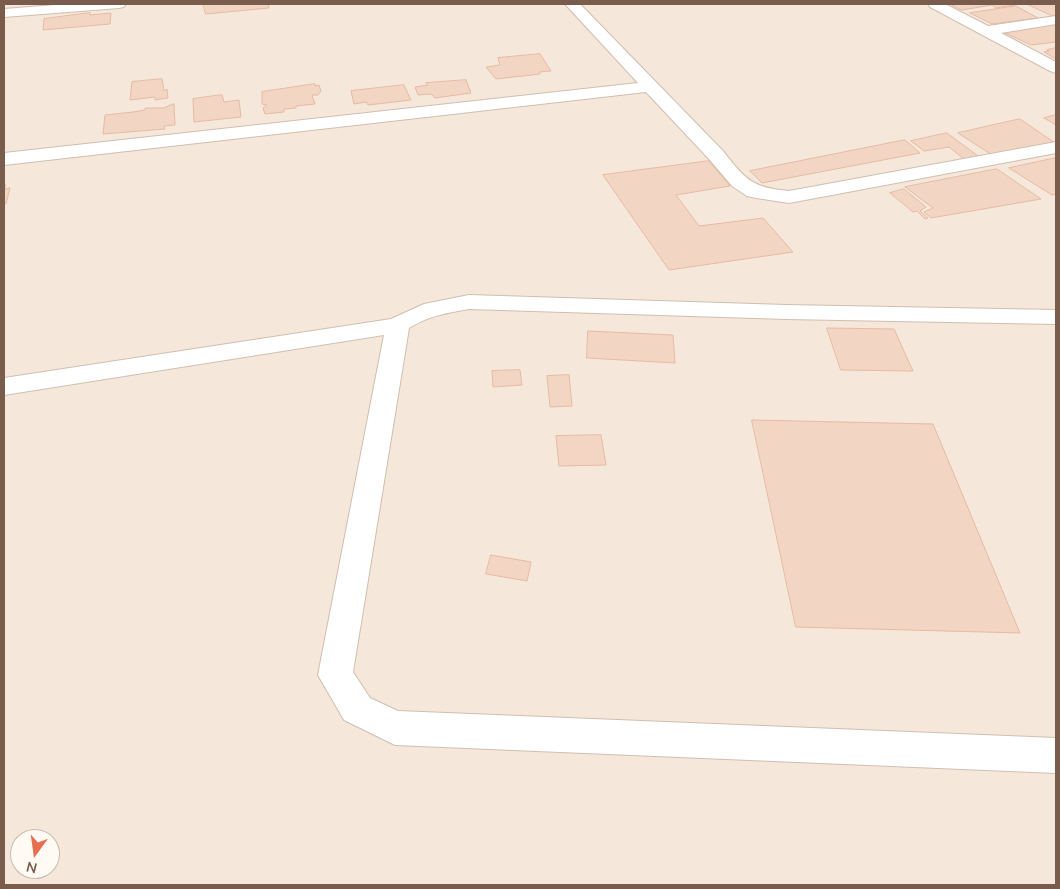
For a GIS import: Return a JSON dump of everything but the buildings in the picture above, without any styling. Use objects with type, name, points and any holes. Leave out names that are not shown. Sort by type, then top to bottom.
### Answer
[{"type":"street","points":[[4,13],[119,4]]},
{"type":"street","points":[[572,4],[716,156],[733,178],[748,190],[767,196],[789,197],[1056,148]]},
{"type":"street","points":[[935,4],[1056,68]]},
{"type":"street","points":[[985,31],[1056,20]]},
{"type":"street","points":[[4,159],[651,86]]},
{"type":"street","points":[[4,387],[398,325],[414,314],[433,308],[469,302],[776,312],[1056,317]]},
{"type":"street","points":[[398,325],[334,674],[357,708],[395,728],[1056,756]]},
{"type":"shaded area","points":[[4,4],[1056,4],[1056,885],[4,885]]}]
